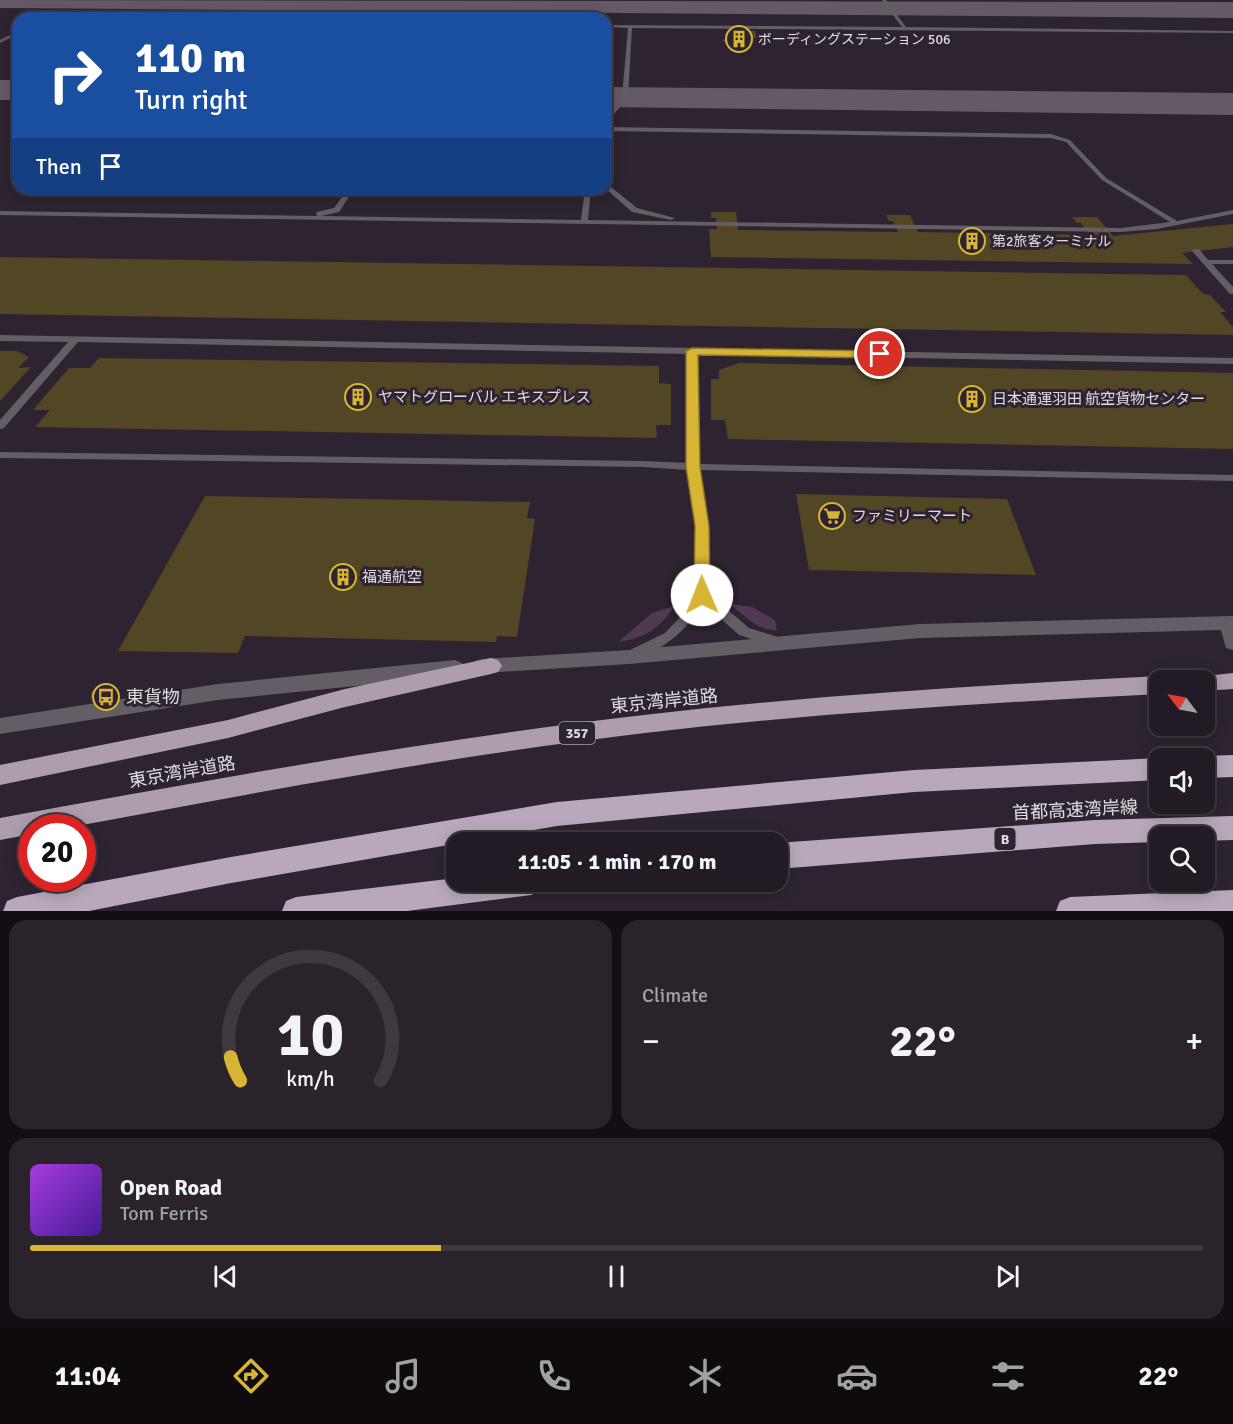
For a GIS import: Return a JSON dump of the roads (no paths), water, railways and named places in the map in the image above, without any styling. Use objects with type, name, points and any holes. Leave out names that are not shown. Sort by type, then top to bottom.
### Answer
[{"type":"highway","points":[[0,775],[228,729],[345,698],[491,666]]},
{"type":"highway","points":[[1215,682],[1233,681]]},
{"type":"highway","name":"東京湾岸道路","points":[[0,829],[361,763],[634,726],[928,698],[1149,686]]},
{"type":"highway","points":[[1215,767],[1233,766]]},
{"type":"highway","points":[[17,911],[231,870],[557,814],[914,781],[1149,770]]},
{"type":"highway","name":"首都高速湾岸線","points":[[788,855],[1095,832],[1233,828]]},
{"type":"highway","points":[[296,911],[450,892]]},
{"type":"highway","points":[[1070,911],[1233,904]]},
{"type":"street","points":[[0,726],[218,692],[408,672],[629,657],[920,631],[1231,624],[1233,643]]},
{"type":"lane","points":[[884,0],[905,29]]},
{"type":"lane","points":[[612,26],[1233,32]]},
{"type":"lane","points":[[612,114],[625,97],[630,26]]},
{"type":"lane","points":[[612,129],[1051,136],[1068,141],[1104,179],[1176,223]]},
{"type":"lane","points":[[612,190],[634,210],[706,224]]},
{"type":"lane","points":[[304,218],[336,210],[347,195]]},
{"type":"lane","points":[[585,222],[587,195]]},
{"type":"lane","points":[[0,213],[1121,230],[1161,229],[1176,223],[1233,212]]},
{"type":"lane","points":[[1196,251],[1233,292]]},
{"type":"lane","points":[[1205,262],[1233,262]]},
{"type":"lane","points":[[0,338],[1233,361]]},
{"type":"lane","points":[[0,426],[75,340]]},
{"type":"lane","points":[[629,657],[670,636],[691,614],[702,595],[702,526],[693,467],[692,351]]},
{"type":"lane","points":[[0,455],[643,464],[693,467],[1233,478]]},
{"type":"lane","points":[[702,595],[744,632],[782,644]]},
{"type":"place","name":"ボーディングステーション 506","points":[[739,39]]},
{"type":"place","name":"第2旅客ターミナル","points":[[972,241]]},
{"type":"place","name":"ヤマトグローバル エキスプレス","points":[[358,397]]},
{"type":"place","name":"日本通運羽田 航空貨物センター","points":[[972,399]]},
{"type":"place","name":"ファミリーマート","points":[[832,516]]},
{"type":"place","name":"福通航空","points":[[343,577]]},
{"type":"place","name":"東貨物","points":[[106,697]]}]
